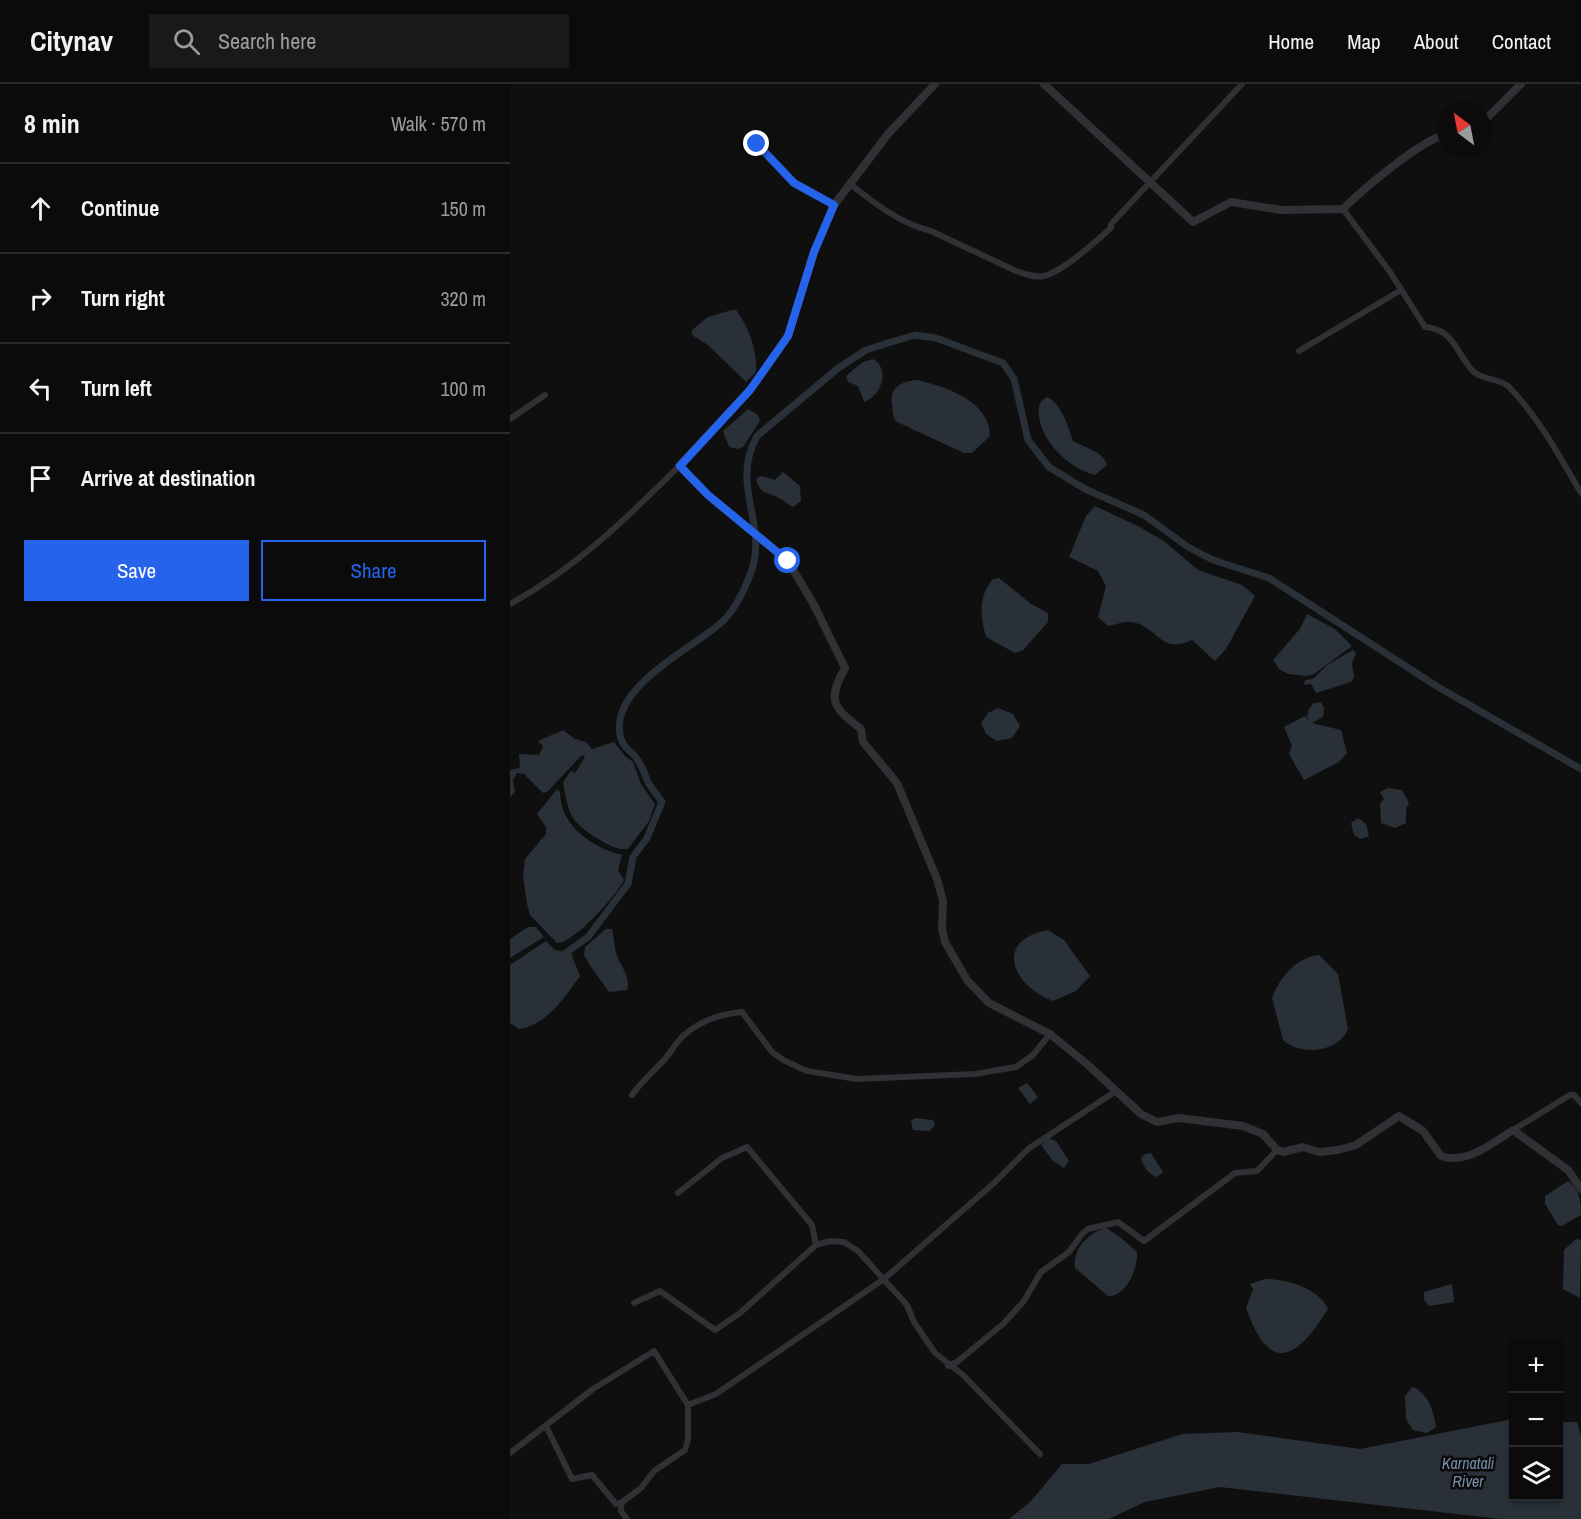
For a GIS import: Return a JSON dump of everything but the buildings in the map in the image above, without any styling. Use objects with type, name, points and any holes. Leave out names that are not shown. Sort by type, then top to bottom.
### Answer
[{"type":"street","points":[[510,604],[560,573],[605,539],[680,466],[750,390],[788,336],[814,252],[834,205],[888,134],[935,84]]},
{"type":"street","points":[[1044,84],[1193,222],[1231,202],[1282,210],[1343,209],[1362,190],[1437,136]]},
{"type":"street","points":[[850,184],[888,211],[918,228],[931,231],[1016,271],[1044,276],[1076,256],[1111,228],[1111,224],[1242,84]]},
{"type":"street","points":[[1491,114],[1521,84]]},
{"type":"street","points":[[757,144],[794,183],[834,205]]},
{"type":"street","points":[[1343,209],[1425,327],[1434,327],[1456,344],[1475,373],[1506,384],[1546,436],[1581,493]]},
{"type":"street","points":[[1299,351],[1401,290]]},
{"type":"street","points":[[510,419],[545,395]]},
{"type":"street","points":[[680,466],[708,495],[788,561],[814,606],[845,669],[835,686],[833,699],[840,713],[861,729],[863,742],[897,783],[937,879],[943,901],[942,928],[945,942],[967,980],[989,1003],[1050,1034],[1141,1114],[1157,1122],[1179,1118],[1243,1126],[1263,1134],[1277,1150],[1283,1152],[1303,1147],[1319,1152],[1356,1145],[1400,1116],[1423,1131],[1442,1156],[1448,1159],[1479,1151],[1570,1095],[1574,1095],[1581,1102]]},
{"type":"street","points":[[632,1095],[643,1080],[663,1062],[681,1038],[720,1014],[742,1012],[772,1052],[785,1061],[807,1071],[857,1078],[975,1074],[1016,1067],[1033,1054],[1050,1034]]},
{"type":"street","points":[[688,1405],[716,1394],[884,1279],[994,1183],[1028,1149],[1116,1090]]},
{"type":"street","points":[[1513,1130],[1568,1170],[1581,1190]]},
{"type":"street","points":[[678,1193],[722,1158],[747,1147],[812,1225],[816,1245]]},
{"type":"street","points":[[948,1366],[957,1362],[1003,1324],[1024,1301],[1041,1272],[1070,1252],[1088,1229],[1118,1222],[1144,1241],[1235,1173],[1257,1171],[1277,1150]]},
{"type":"street","points":[[634,1303],[660,1291],[716,1330],[740,1313],[816,1245],[830,1241],[844,1242],[858,1251],[907,1305],[922,1335],[948,1366],[963,1376],[1040,1455]]},
{"type":"street","points":[[510,1453],[593,1389],[654,1351],[688,1405],[688,1439],[685,1450],[654,1471],[641,1488],[621,1503],[616,1504],[592,1475],[572,1479],[546,1426]]},
{"type":"street","points":[[621,1503],[621,1511],[627,1519]]},
{"type":"water","points":[[736,310],[744,323],[755,356],[756,372],[746,382],[708,345],[692,335],[692,330],[708,317]]},
{"type":"water","points":[[873,359],[882,369],[882,382],[875,395],[864,402],[858,386],[848,382],[846,376],[863,362]]},
{"type":"water","points":[[918,380],[953,392],[975,405],[983,413],[990,436],[972,453],[964,453],[897,422],[893,415],[892,399],[895,389],[907,382]]},
{"type":"water","points":[[1047,397],[1060,410],[1073,441],[1098,453],[1105,460],[1107,465],[1095,475],[1067,461],[1046,436],[1039,417],[1039,406]]},
{"type":"water","points":[[748,409],[758,415],[760,421],[743,447],[738,449],[729,447],[723,431]]},
{"type":"water","points":[[783,472],[800,486],[801,501],[793,507],[762,490],[756,479],[761,476],[775,480]]},
{"type":"water","points":[[1095,506],[1164,541],[1198,570],[1242,585],[1255,596],[1226,649],[1215,661],[1192,640],[1172,644],[1140,625],[1129,622],[1108,626],[1098,617],[1106,586],[1098,571],[1069,557],[1086,516]]},
{"type":"water","points":[[999,578],[1031,604],[1048,613],[1048,622],[1023,650],[1015,653],[986,637],[984,629],[983,599],[993,579]]},
{"type":"water","points":[[1307,614],[1335,629],[1352,646],[1314,674],[1307,676],[1288,674],[1279,669],[1273,660],[1300,629]]},
{"type":"water","points":[[1353,650],[1356,653],[1352,663],[1354,677],[1351,682],[1316,693],[1311,684],[1304,685],[1305,680],[1313,679],[1327,665]]},
{"type":"water","points":[[1321,702],[1324,708],[1323,717],[1312,723],[1341,730],[1347,753],[1339,762],[1304,780],[1289,754],[1292,746],[1284,727],[1305,716],[1311,723],[1307,717],[1309,709],[1314,703]]},
{"type":"water","points":[[998,708],[1013,714],[1020,726],[1012,738],[997,741],[986,734],[981,723],[988,713]]},
{"type":"water","points":[[563,730],[575,739],[586,742],[592,749],[614,742],[633,762],[641,784],[655,804],[649,821],[628,849],[616,848],[598,839],[581,827],[572,816],[563,782],[571,771],[575,773],[585,757],[582,755],[547,792],[543,793],[524,774],[517,773],[513,780],[515,792],[510,797],[510,770],[520,768],[519,754],[539,755],[543,746],[538,741]]},
{"type":"water","points":[[1388,788],[1402,790],[1409,803],[1406,809],[1406,823],[1395,828],[1381,823],[1380,804],[1384,799],[1380,792]]},
{"type":"water","points":[[557,789],[560,792],[565,815],[572,825],[589,841],[622,855],[618,870],[624,880],[604,907],[583,927],[573,936],[557,943],[530,915],[523,875],[525,859],[546,834],[546,827],[537,814]]},
{"type":"water","points":[[1358,818],[1366,824],[1369,836],[1361,839],[1354,835],[1351,823]]},
{"type":"water","points":[[528,927],[536,927],[544,937],[510,958],[510,939]]},
{"type":"water","points":[[606,929],[612,929],[616,953],[628,980],[627,990],[609,992],[584,955],[585,947]]},
{"type":"water","points":[[1048,930],[1064,940],[1090,976],[1076,991],[1053,1001],[1027,985],[1014,964],[1015,953],[1020,943],[1031,935]]},
{"type":"water","points":[[546,941],[555,950],[571,953],[580,976],[546,1016],[538,1022],[519,1029],[510,1023],[510,965]]},
{"type":"water","points":[[1319,955],[1338,974],[1348,1029],[1336,1043],[1318,1050],[1308,1050],[1290,1045],[1283,1040],[1272,998],[1279,983],[1296,964]]},
{"type":"water","points":[[1027,1083],[1038,1097],[1030,1104],[1018,1088]]},
{"type":"water","points":[[915,1118],[933,1120],[935,1125],[930,1131],[913,1130],[911,1121]]},
{"type":"water","points":[[1049,1138],[1056,1141],[1069,1161],[1064,1168],[1053,1161],[1041,1145]]},
{"type":"water","points":[[1151,1153],[1163,1172],[1157,1177],[1146,1169],[1141,1158]]},
{"type":"water","points":[[1568,1181],[1577,1192],[1581,1215],[1562,1226],[1558,1225],[1545,1204],[1545,1196]]},
{"type":"water","points":[[1106,1228],[1137,1252],[1130,1281],[1120,1292],[1108,1296],[1075,1268],[1076,1254],[1083,1242],[1099,1230]]},
{"type":"water","points":[[1576,1239],[1581,1240],[1580,1298],[1563,1289],[1564,1250]]},
{"type":"water","points":[[1265,1279],[1292,1283],[1310,1290],[1324,1302],[1328,1309],[1305,1340],[1295,1349],[1284,1353],[1274,1351],[1265,1344],[1255,1330],[1246,1308],[1253,1289],[1250,1284]]},
{"type":"water","points":[[1452,1284],[1454,1302],[1429,1306],[1424,1300],[1424,1292]]},
{"type":"water","points":[[1412,1387],[1426,1398],[1434,1415],[1436,1427],[1427,1433],[1413,1430],[1406,1419],[1405,1396]]},
{"type":"water","name":"Karnatali River","points":[[1509,1420],[1509,1501],[1563,1501],[1563,1422],[1577,1422],[1581,1437],[1581,1519],[1500,1519],[1220,1487],[1145,1502],[1109,1519],[1009,1519],[1030,1502],[1062,1464],[1089,1464],[1182,1434],[1238,1432],[1360,1449]]},
{"type":"waterway","points":[[560,957],[588,937],[628,884],[633,857],[647,838],[662,802],[649,784],[639,762],[621,739],[620,720],[627,702],[639,686],[656,671],[723,621],[736,604],[750,575],[755,552],[755,535],[747,471],[757,436],[837,369],[866,350],[915,335],[936,338],[1003,363],[1014,379],[1028,440],[1049,467],[1085,489],[1144,515],[1188,547],[1213,560],[1269,578],[1438,687],[1581,769]]},
{"type":"route","points":[[757,144],[794,183],[834,205],[814,252],[788,336],[750,390],[680,466],[708,495],[788,561]]}]
